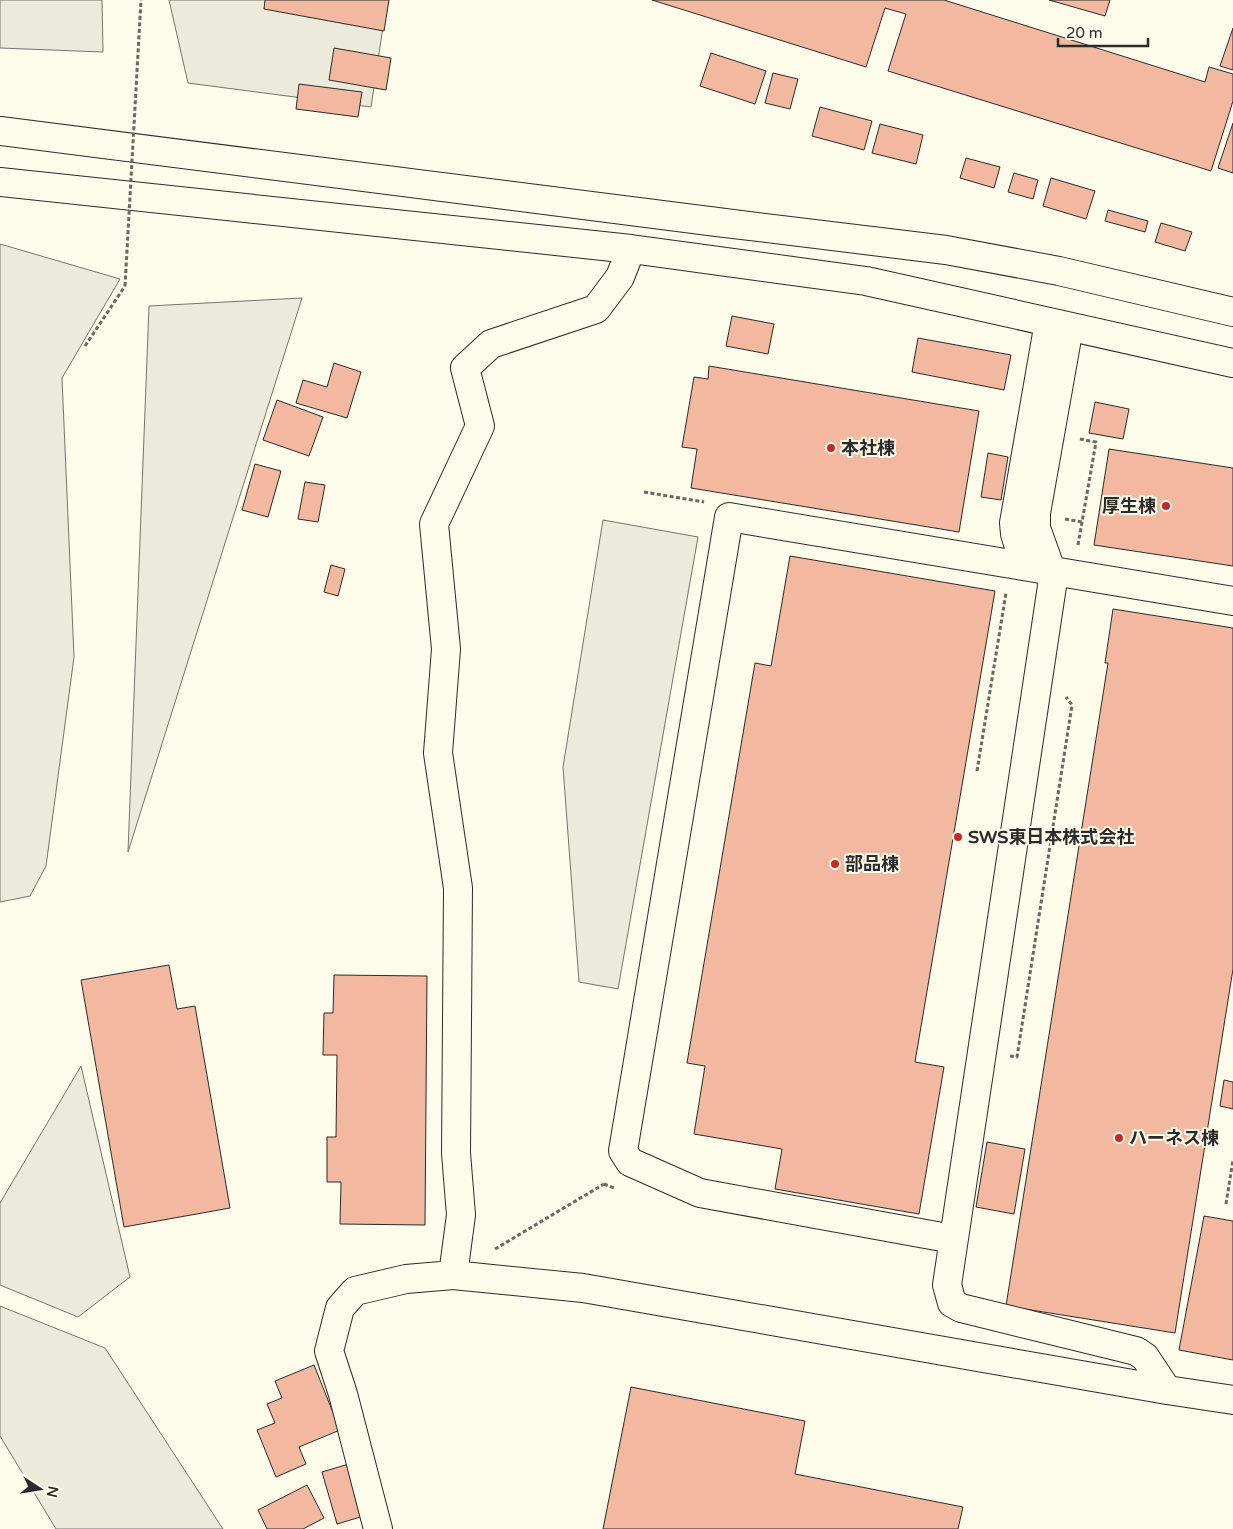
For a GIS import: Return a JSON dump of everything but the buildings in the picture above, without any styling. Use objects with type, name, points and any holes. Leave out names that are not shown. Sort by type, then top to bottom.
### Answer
[{"type":"street","points":[[0,131],[946,250],[1060,271],[1233,312]]},
{"type":"street","points":[[0,182],[631,249],[866,281],[1233,363]]},
{"type":"street","points":[[454,1275],[461,1215],[456,1153],[458,888],[438,753],[446,649],[434,524],[480,426],[465,368],[491,344],[596,309],[620,277],[631,249]]},
{"type":"street","points":[[1059,324],[1036,513],[1038,568],[1052,586],[947,1286],[952,1303],[961,1308],[1136,1351],[1145,1357],[1167,1390]]},
{"type":"street","points":[[953,1240],[707,1195],[630,1162],[623,1151],[729,517],[1233,602]]},
{"type":"street","points":[[378,1529],[343,1394],[329,1351],[340,1308],[355,1291],[406,1279],[454,1275],[583,1288],[1233,1400]]},
{"type":"path","points":[[84,346],[125,286],[141,0]]},
{"type":"path","points":[[1074,438],[1096,442],[1077,548]]},
{"type":"path","points":[[977,771],[1006,590]]},
{"type":"path","points":[[1226,1204],[1233,1160]]},
{"type":"path","points":[[454,1275],[604,1184]]},
{"type":"shaded area","points":[[0,0],[102,0],[103,52],[0,48]]},
{"type":"shaded area","points":[[169,0],[387,0],[371,107],[188,83]]},
{"type":"shaded area","points":[[0,244],[120,279],[62,378],[74,657],[46,866],[30,896],[0,902]]},
{"type":"shaded area","points":[[302,298],[128,852],[149,306]]},
{"type":"shaded area","points":[[603,520],[698,537],[618,989],[579,982],[563,767]]},
{"type":"shaded area","points":[[81,1066],[130,1277],[78,1317],[0,1285],[0,1203]]},
{"type":"shaded area","points":[[0,1306],[105,1348],[223,1529],[56,1529],[0,1436]]},
{"type":"place","name":"本社棟","points":[[831,448]]},
{"type":"place","name":"厚生棟","points":[[1166,506]]},
{"type":"place","name":"SWS東日本株式会社","points":[[958,837]]},
{"type":"place","name":"部品棟","points":[[835,864]]},
{"type":"place","name":"ハーネス棟","points":[[1119,1138]]}]
